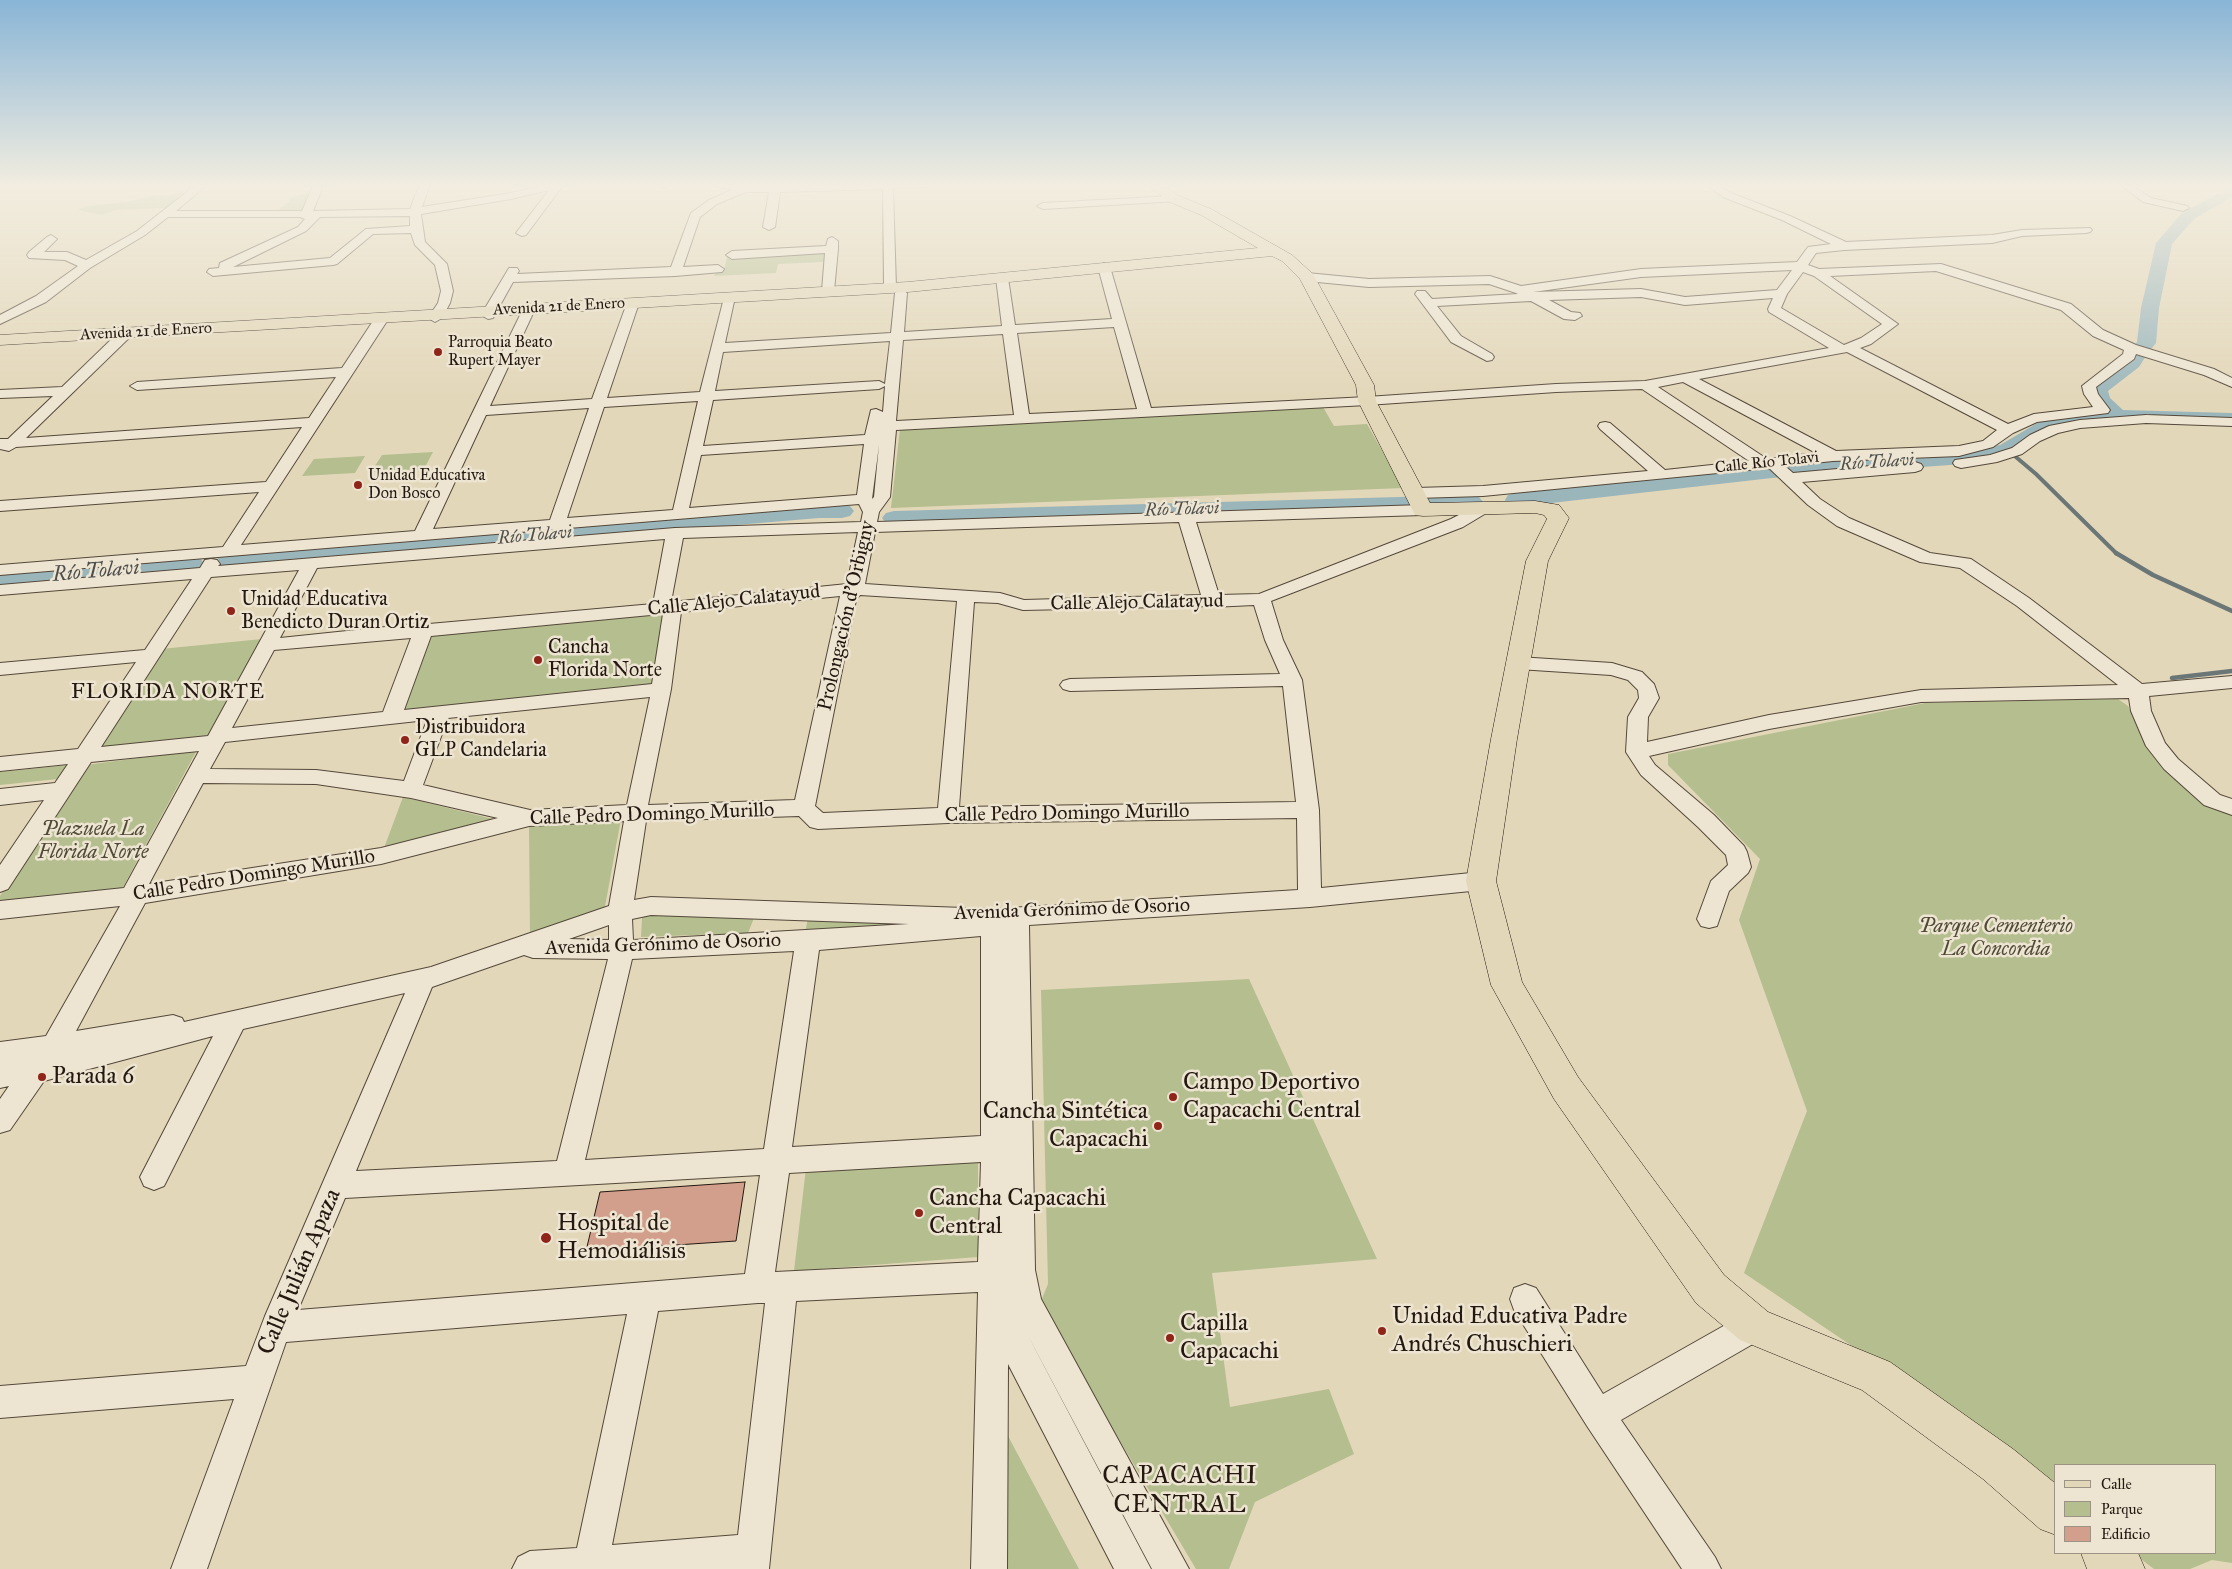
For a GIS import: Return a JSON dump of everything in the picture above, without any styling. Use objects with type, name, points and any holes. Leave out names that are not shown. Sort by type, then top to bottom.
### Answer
[{"type":"main road","name":"Avenida 21 de Enero","points":[[0,340],[382,318],[392,320],[430,313],[490,313],[895,291],[1207,257]]},
{"type":"main road","points":[[1285,257],[1308,277],[1366,385],[1367,401],[1420,502],[1486,503],[1535,507],[1551,510],[1558,518],[1537,561],[1481,881],[1507,985],[1566,1088],[1710,1289],[1754,1326],[1876,1376],[1998,1464],[2054,1511]]},
{"type":"main road","name":"Avenida 21 de Enero","points":[[728,300],[828,292],[895,291]]},
{"type":"main road","points":[[2104,1554],[2122,1569]]},
{"type":"street","points":[[70,257],[86,265]]},
{"type":"street","points":[[0,320],[41,299],[99,257]]},
{"type":"street","points":[[244,257],[213,272],[333,262],[339,257]]},
{"type":"street","points":[[419,257],[429,268]]},
{"type":"street","points":[[430,313],[444,303],[447,291],[441,264],[434,257]]},
{"type":"street","points":[[675,272],[680,257]]},
{"type":"street","points":[[828,292],[831,257]]},
{"type":"street","name":"Prolongación d'Orbigny","points":[[804,808],[847,599],[855,589],[868,513],[892,337],[895,291],[893,257]]},
{"type":"street","points":[[1806,257],[1781,294],[1774,309],[1845,348],[2008,430]]},
{"type":"street","points":[[695,451],[879,431],[1022,419],[1367,401],[1556,388],[1645,385],[1845,348],[1866,341],[1891,324],[1818,273],[1799,266],[1616,276],[1525,294]]},
{"type":"street","points":[[1104,267],[1146,412]]},
{"type":"street","points":[[1818,273],[1937,267],[2066,307],[2098,333],[2131,348],[2209,372],[2232,383]]},
{"type":"street","points":[[490,313],[509,278],[599,280],[631,274],[718,269]]},
{"type":"street","points":[[1308,277],[1369,283],[1412,283],[1487,274],[1569,316],[1575,316]]},
{"type":"street","points":[[1616,276],[1647,294]]},
{"type":"street","points":[[1002,278],[1022,419]]},
{"type":"street","points":[[1412,283],[1456,339],[1487,357]]},
{"type":"street","points":[[1429,303],[1525,294],[1647,294],[1685,301],[1781,294]]},
{"type":"street","points":[[680,513],[728,300]]},
{"type":"street","points":[[558,523],[632,306]]},
{"type":"street","points":[[422,534],[528,311]]},
{"type":"street","points":[[0,883],[206,573],[272,486],[382,318]]},
{"type":"street","points":[[718,348],[1119,323]]},
{"type":"street","points":[[0,455],[6,444],[67,391],[125,334]]},
{"type":"street","name":"Prolongación d'Orbigny","points":[[868,513],[882,497],[879,385],[892,337]]},
{"type":"street","name":"Calle Río Tolavi","points":[[1486,503],[1661,475],[1769,462],[1833,456],[1959,451],[1988,444],[2008,430],[2034,418],[2103,410],[2091,394],[2089,386],[2129,356],[2131,348]]},
{"type":"street","points":[[137,386],[346,372]]},
{"type":"street","points":[[1686,378],[1833,456]]},
{"type":"street","points":[[480,411],[879,385]]},
{"type":"street","points":[[1645,385],[1769,462],[1790,477],[1814,502],[1843,522],[1926,558],[1965,563],[2023,602],[2138,691],[2142,711],[2156,746],[2171,764],[2212,800],[2232,807]]},
{"type":"street","points":[[0,394],[67,391]]},
{"type":"street","name":"Calle Río Tolavi","points":[[1790,477],[1899,467],[1941,466],[1992,459],[2017,451],[2035,438],[2054,429],[2080,424],[2146,419],[2232,422]]},
{"type":"street","points":[[6,444],[313,422]]},
{"type":"street","points":[[1605,426],[1661,475]]},
{"type":"street","points":[[0,506],[272,486]]},
{"type":"street","points":[[0,570],[680,513],[868,513],[1186,518],[1420,502]]},
{"type":"street","name":"Calle Alejo Calatayud","points":[[268,645],[667,609],[855,589],[1000,598],[1023,605],[1212,602],[1261,599],[1457,523],[1486,503]]},
{"type":"street","points":[[0,590],[675,533],[868,513]]},
{"type":"street","points":[[1186,518],[1212,602]]},
{"type":"street","points":[[568,1174],[622,950],[620,912],[636,813],[661,689],[675,533]]},
{"type":"street","points":[[0,1121],[54,1046],[196,776],[312,564]]},
{"type":"street","points":[[948,816],[966,595]]},
{"type":"street","points":[[1261,599],[1274,640],[1292,680],[1308,810],[1310,898]]},
{"type":"street","points":[[391,718],[424,630]]},
{"type":"street","points":[[0,669],[151,656]]},
{"type":"street","points":[[1518,663],[1612,669],[1635,676],[1647,688],[1649,698],[1638,717],[1636,752],[1648,770],[1706,821],[1736,852],[1740,867],[1719,887],[1709,919]]},
{"type":"street","points":[[1070,685],[1292,680]]},
{"type":"street","points":[[1636,752],[1769,722],[1921,696],[2138,691],[2232,682]]},
{"type":"street","points":[[0,764],[391,718],[661,689]]},
{"type":"street","points":[[411,790],[440,713]]},
{"type":"street","points":[[196,776],[316,777],[411,790],[529,818]]},
{"type":"street","points":[[0,796],[61,790]]},
{"type":"street","name":"Calle Pedro Domingo Murillo","points":[[0,910],[134,896],[381,856],[529,818],[804,808],[818,821],[948,816],[1308,810]]},
{"type":"street","name":"Avenida Gerónimo de Osorio","points":[[518,948],[622,950],[808,940],[1005,922],[1310,898],[1481,881]]},
{"type":"street","name":"Avenida Gerónimo de Osorio","points":[[0,1076],[34,1072],[235,1020],[423,979],[620,912],[651,906],[775,910],[1005,922]]},
{"type":"street","points":[[769,942],[775,910]]},
{"type":"street","points":[[989,1569],[995,1148],[1005,922]]},
{"type":"street","points":[[1005,922],[1020,1270],[1027,1303],[1171,1569]]},
{"type":"street","points":[[530,1569],[591,1564],[753,1560],[778,1160],[808,940]]},
{"type":"street","name":"Calle Julián Apaza","points":[[189,1569],[276,1327],[423,979]]},
{"type":"street","points":[[154,1177],[235,1020]]},
{"type":"street","name":"Avenida Gerónimo de Osorio","points":[[0,1053],[54,1046],[143,1030],[235,1020]]},
{"type":"street","points":[[336,1185],[568,1174],[995,1148]]},
{"type":"street","points":[[276,1327],[646,1296],[993,1276]]},
{"type":"street","points":[[993,1276],[1015,1346],[1133,1569]]},
{"type":"street","points":[[591,1564],[646,1296]]},
{"type":"street","points":[[1525,1299],[1598,1415],[1703,1569]]},
{"type":"street","points":[[1598,1415],[1754,1326]]},
{"type":"street","points":[[0,1402],[256,1381]]},
{"type":"green space","points":[[727,257],[824,257],[824,262],[778,264],[776,273],[714,276],[717,271],[724,271]]},
{"type":"green space","points":[[1323,407],[1334,426],[1367,424],[1403,488],[891,508],[900,429]]},
{"type":"green space","points":[[433,452],[424,469],[371,472],[382,455]]},
{"type":"green space","points":[[365,456],[355,473],[302,476],[314,459]]},
{"type":"green space","name":"Cancha Florida Norte","points":[[664,613],[651,687],[401,711],[431,634]]},
{"type":"green space","points":[[262,639],[211,735],[98,747],[161,649]]},
{"type":"green space","name":"Parque Cementerio La Concordia","points":[[2118,699],[2128,706],[2149,751],[2196,798],[2232,815],[2232,1563],[2212,1560],[2190,1569],[2154,1569],[2134,1554],[2217,1554],[2217,1464],[2054,1464],[2054,1488],[2003,1448],[1744,1273],[1807,1111],[1739,920],[1760,859],[1668,765],[1668,754],[1925,703]]},
{"type":"green space","name":"Plazuela La Florida Norte","points":[[197,750],[122,889],[0,903],[0,896],[86,765]]},
{"type":"green space","points":[[69,765],[58,779],[0,785],[0,772]]},
{"type":"green space","points":[[403,797],[493,819],[384,848]]},
{"type":"green space","points":[[621,819],[604,912],[530,935],[529,826]]},
{"type":"green space","points":[[653,915],[754,918],[748,933],[641,937],[642,917]]},
{"type":"green space","points":[[808,918],[925,923],[805,933]]},
{"type":"green space","name":"Campo Deportivo Capacachi Central","points":[[1249,979],[1377,1259],[1212,1273],[1230,1407],[1329,1389],[1354,1454],[1255,1502],[1229,1569],[1196,1569],[1083,1379],[1041,1301],[1048,1284],[1041,990]]},
{"type":"green space","points":[[978,1156],[978,1257],[794,1271],[806,1168]]},
{"type":"green space","points":[[985,1393],[1079,1569],[980,1569]]},
{"type":"building","name":"Hospital de Hemodiálisis","points":[[745,1182],[736,1241],[586,1251],[600,1192]]},
{"type":"waterway","points":[[2141,349],[2146,343],[2150,308],[2161,257]]},
{"type":"waterway","points":[[2117,416],[2100,400],[2097,389],[2132,363],[2136,356]]},
{"type":"waterway","name":"Río Tolavi","points":[[1516,500],[1772,471],[1977,456],[2007,450],[2046,426],[2067,421],[2117,416]]},
{"type":"waterway","name":"Río Tolavi","points":[[2117,416],[2232,419]]},
{"type":"waterway","points":[[2010,452],[2036,474],[2117,554]]},
{"type":"waterway","name":"Río Tolavi","points":[[894,518],[1471,502]]},
{"type":"waterway","name":"Río Tolavi","points":[[228,561],[819,511],[842,511]]},
{"type":"waterway","points":[[2116,553],[2153,575],[2232,611]]},
{"type":"waterway","name":"Río Tolavi","points":[[0,580],[192,564]]},
{"type":"waterway","points":[[2172,678],[2232,671]]},
{"type":"place","name":"Parroquia Beato Rupert Mayer","points":[[438,352]]},
{"type":"place","name":"Unidad Educativa Don Bosco","points":[[358,485]]},
{"type":"place","name":"Unidad Educativa Benedicto Duran Ortiz","points":[[231,611]]},
{"type":"place","name":"Cancha Florida Norte","points":[[538,660]]},
{"type":"place","name":"Distribuidora GLP Candelaria","points":[[405,740]]},
{"type":"place","name":"Parada 6","points":[[42,1077]]},
{"type":"place","name":"Campo Deportivo Capacachi Central","points":[[1173,1097]]},
{"type":"place","name":"Cancha Sintética Capacachi","points":[[1158,1126]]},
{"type":"place","name":"Cancha Capacachi Central","points":[[919,1213]]},
{"type":"place","name":"Hospital de Hemodiálisis","points":[[546,1238]]},
{"type":"place","name":"Unidad Educativa Padre Andrés Chuschieri","points":[[1382,1331]]},
{"type":"place","name":"Capilla Capacachi","points":[[1170,1338]]},
{"type":"district","name":"FLORIDA NORTE","points":[[168,693]]},
{"type":"district","name":"CAPACACHI CENTRAL","points":[[1180,1492]]}]
